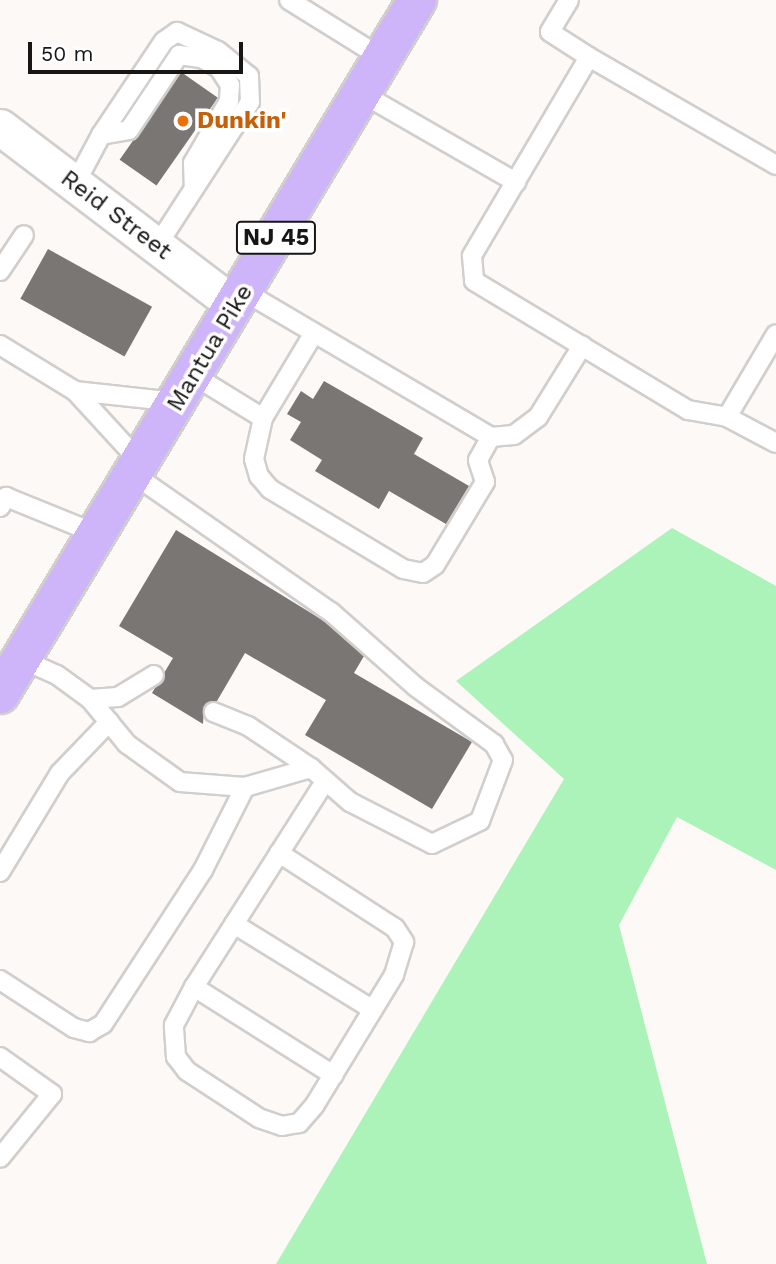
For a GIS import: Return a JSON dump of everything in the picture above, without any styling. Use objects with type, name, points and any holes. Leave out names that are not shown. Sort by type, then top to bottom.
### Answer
[{"type":"main road","name":"Mantua Pike","points":[[0,694],[417,0]]},
{"type":"street","name":"Reid Street","points":[[0,127],[157,246],[238,298]]},
{"type":"lane","points":[[289,0],[382,58]]},
{"type":"lane","points":[[569,0],[550,32],[776,165]]},
{"type":"lane","points":[[75,184],[101,135],[164,41],[177,32],[219,51],[249,76],[250,102],[157,246]]},
{"type":"lane","points":[[589,57],[472,256],[474,281],[688,410],[727,417],[776,443]]},
{"type":"lane","points":[[361,93],[516,182]]},
{"type":"lane","points":[[0,271],[24,235]]},
{"type":"lane","points":[[238,298],[314,333],[491,437],[514,435],[538,417],[582,346]]},
{"type":"lane","points":[[314,333],[263,418],[254,459],[259,476],[270,489],[413,573],[435,565],[485,482],[478,460],[491,437]]},
{"type":"lane","points":[[727,417],[776,334]]},
{"type":"lane","points":[[0,345],[75,391],[137,468],[349,625],[416,687],[494,744],[503,761],[480,821],[432,844],[350,802],[311,768],[248,726],[214,712]]},
{"type":"lane","points":[[75,391],[185,389],[263,418]]},
{"type":"lane","points":[[0,507],[6,497],[97,534]]},
{"type":"lane","points":[[22,659],[57,676],[90,699],[128,744],[180,782],[245,787],[311,768]]},
{"type":"lane","points":[[90,699],[118,697],[154,675]]},
{"type":"lane","points":[[0,872],[60,773],[109,722]]},
{"type":"lane","points":[[279,853],[395,928],[404,942],[403,957],[333,1075],[299,1122],[282,1126],[259,1118],[187,1071],[176,1057],[174,1025],[194,987],[279,853],[325,781]]},
{"type":"lane","points":[[0,980],[74,1028],[89,1032],[103,1024],[203,870],[245,787]]},
{"type":"lane","points":[[234,924],[373,1010]]},
{"type":"lane","points":[[194,987],[333,1075]]},
{"type":"lane","points":[[0,1057],[52,1094],[0,1158]]},
{"type":"green space","points":[[672,528],[776,586],[776,870],[677,817],[619,925],[707,1264],[276,1264],[564,779],[456,681]]},
{"type":"building","points":[[181,72],[218,98],[156,185],[120,160]]},
{"type":"building","points":[[48,249],[152,307],[124,357],[20,299]]},
{"type":"building","points":[[324,381],[423,438],[414,454],[469,486],[446,524],[389,491],[379,509],[315,471],[322,460],[290,440],[301,422],[287,414],[301,391],[313,399]]},
{"type":"building","points":[[176,530],[324,621],[364,656],[354,673],[472,742],[432,809],[305,735],[326,700],[245,653],[217,701],[204,707],[203,724],[152,693],[173,658],[119,626]]},
{"type":"place","name":"Dunkin'","points":[[183,121]]}]
